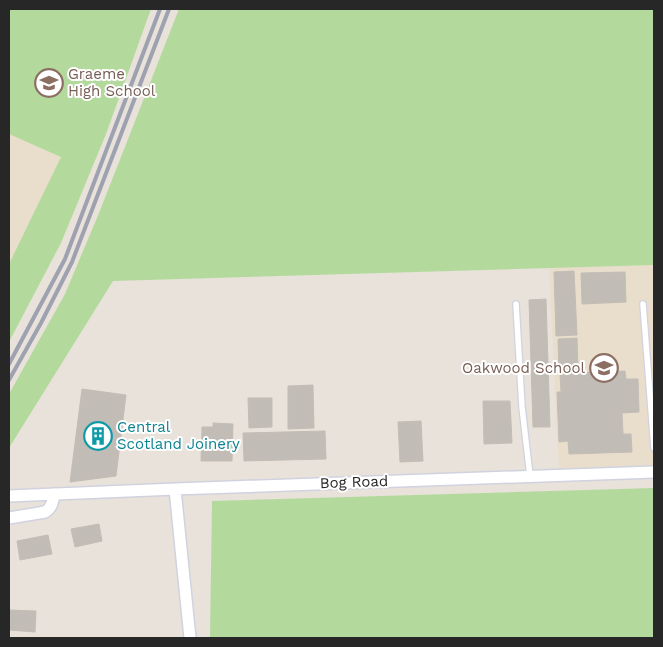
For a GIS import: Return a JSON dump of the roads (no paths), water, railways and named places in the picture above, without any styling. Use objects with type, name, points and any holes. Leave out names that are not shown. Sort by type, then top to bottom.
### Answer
[{"type":"street","name":"Bog Road","points":[[9,496],[654,472]]},
{"type":"street","points":[[175,489],[190,638]]},
{"type":"street","points":[[9,518],[49,510],[54,494]]},
{"type":"lane","points":[[516,304],[522,407],[530,476]]},
{"type":"lane","points":[[643,304],[654,448]]},
{"type":"railway","points":[[9,364],[65,259],[160,9]]},
{"type":"railway","points":[[9,380],[72,262],[169,9]]},
{"type":"place","name":"Graeme High School","points":[[49,83]]},
{"type":"place","name":"Oakwood School","points":[[604,368]]},
{"type":"place","name":"Central Scotland Joinery","points":[[98,436]]}]
